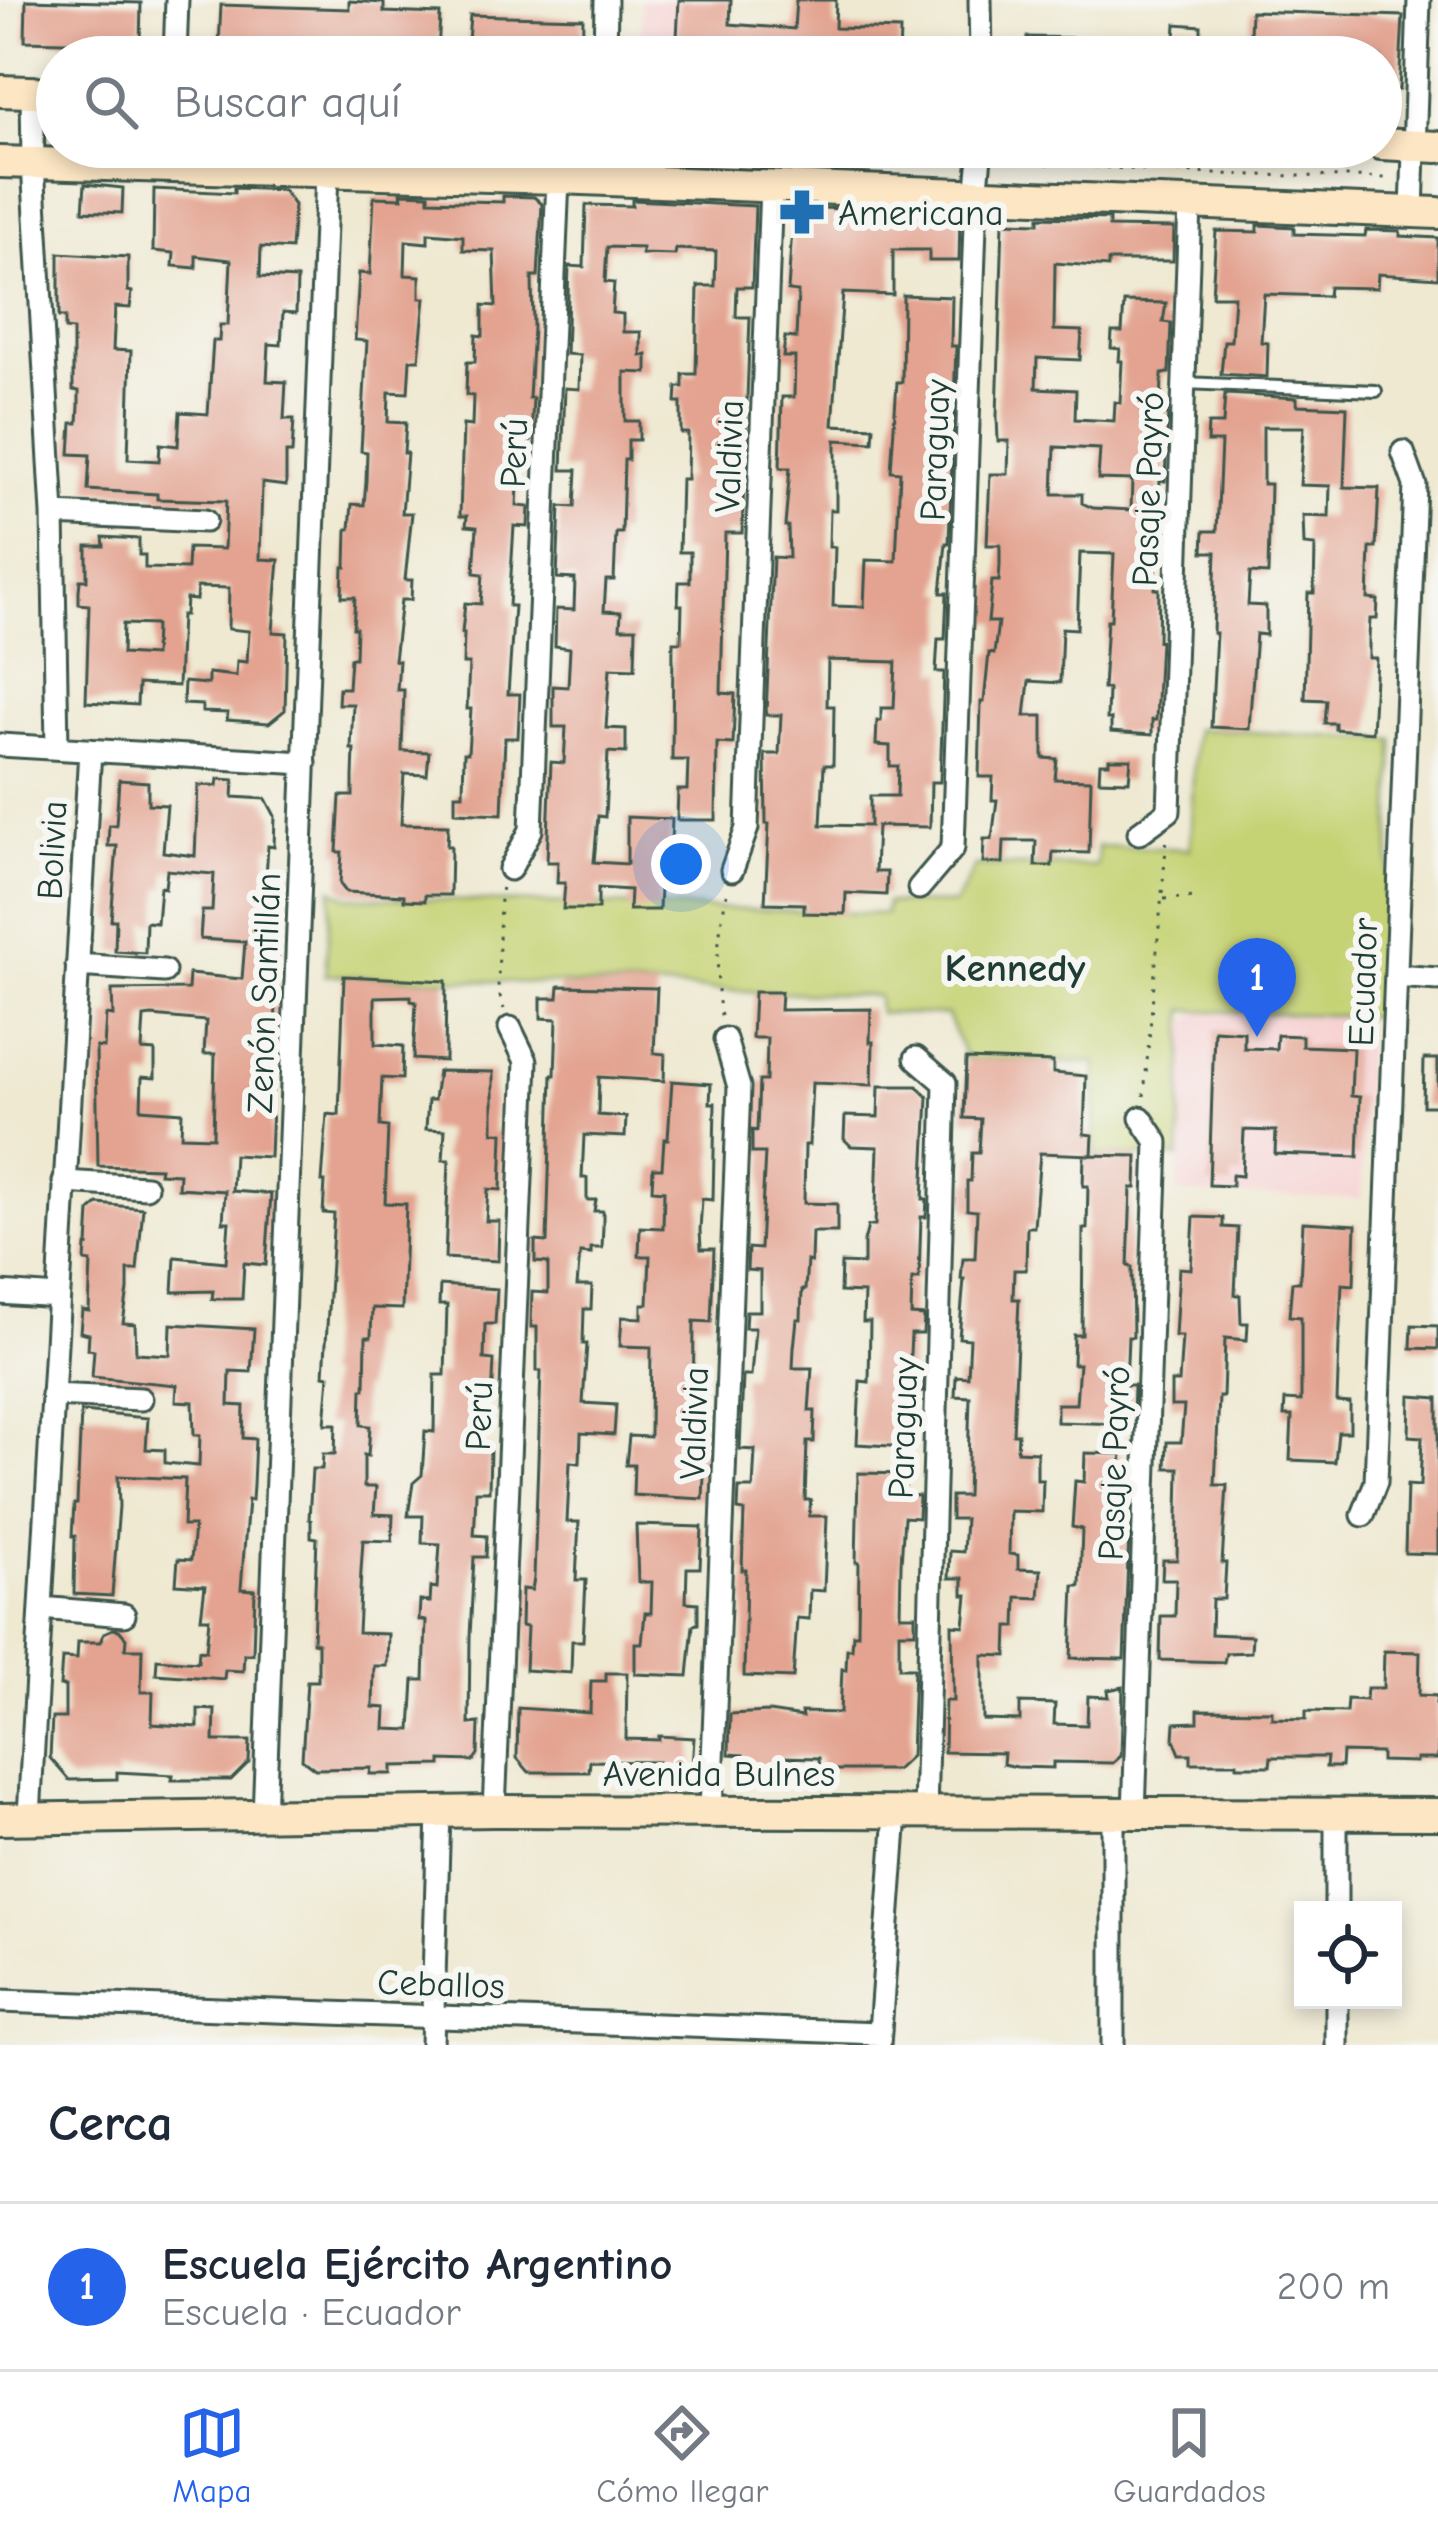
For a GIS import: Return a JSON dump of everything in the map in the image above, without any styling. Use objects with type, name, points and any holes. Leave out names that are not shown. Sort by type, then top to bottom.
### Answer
[{"type":"main road","points":[[0,91],[36,93]]},
{"type":"main road","points":[[0,162],[36,164]]},
{"type":"main road","points":[[180,168],[1425,212]]},
{"type":"main road","name":"Avenida Bulnes","points":[[15,1818],[494,1811],[1438,1814]]},
{"type":"street","points":[[176,36],[177,0]]},
{"type":"street","points":[[605,36],[606,0]]},
{"type":"street","points":[[980,0],[981,36]]},
{"type":"street","points":[[1419,0],[1426,146],[1413,178],[1425,212]]},
{"type":"street","name":"Bolivia","points":[[36,146],[33,164],[53,514],[58,748]]},
{"type":"street","name":"Paraguay","points":[[919,888],[953,848],[979,168]]},
{"type":"street","name":"Zenón Santillán","points":[[264,1816],[327,172]]},
{"type":"street","name":"Perú","points":[[510,869],[531,830],[558,178]]},
{"type":"street","name":"Valdivia","points":[[732,870],[747,828],[771,186]]},
{"type":"street","name":"Pasaje Payró","points":[[1169,811],[1190,204]]},
{"type":"street","name":"Ecuador","points":[[1363,1515],[1376,1482],[1415,485],[1403,452]]},
{"type":"street","points":[[53,514],[205,520]]},
{"type":"street","points":[[0,745],[305,763]]},
{"type":"street","name":"Bolivia","points":[[15,1818],[40,1608],[90,750]]},
{"type":"street","points":[[1139,833],[1169,811]]},
{"type":"street","points":[[77,965],[164,971]]},
{"type":"street","points":[[1396,976],[1438,979]]},
{"type":"street","name":"Perú","points":[[494,1811],[526,1061],[510,1028]]},
{"type":"street","name":"Valdivia","points":[[710,1812],[739,1087],[725,1039]]},
{"type":"street","name":"Paraguay","points":[[879,2039],[910,1814],[945,1083],[916,1058]]},
{"type":"street","name":"Pasaje Payró","points":[[1113,2045],[1157,1142],[1141,1118]]},
{"type":"street","points":[[64,1182],[146,1187]]},
{"type":"street","points":[[0,1293],[58,1298]]},
{"type":"street","points":[[52,1395],[141,1399]]},
{"type":"street","points":[[40,1608],[124,1615]]},
{"type":"street","points":[[432,2045],[439,1812]]},
{"type":"street","points":[[1336,1814],[1336,1901]]},
{"type":"street","name":"Ceballos","points":[[0,2001],[433,2016],[879,2039]]},
{"type":"street","points":[[1336,2009],[1337,2045]]},
{"type":"lane","points":[[1184,383],[1376,391]]},
{"type":"path","points":[[1146,168],[1413,178]]},
{"type":"path","points":[[1141,1118],[1169,811]]},
{"type":"path","points":[[510,869],[500,894],[498,990],[510,1028]]},
{"type":"path","points":[[725,1039],[717,992],[722,915],[732,870]]},
{"type":"path","points":[[1164,898],[1196,897]]},
{"type":"shaded area","points":[[641,0],[679,0],[677,36],[640,36]]},
{"type":"shaded area","points":[[1197,1013],[1353,1018],[1367,1028],[1361,1199],[1178,1193],[1181,1028]]},
{"type":"green space","points":[[1195,729],[1394,740],[1384,1017],[1185,1010],[1179,1157],[1095,1155],[1096,1063],[966,1059],[947,1015],[879,1013],[878,996],[325,975],[332,889],[347,897],[885,914],[886,903],[955,904],[975,866],[1097,866],[1098,846],[1190,849]]},
{"type":"building","points":[[26,0],[141,3],[140,36],[36,36],[36,41],[25,41]]},
{"type":"building","points":[[679,0],[731,0],[730,24],[794,29],[796,0],[836,0],[835,28],[900,30],[900,36],[677,36]]},
{"type":"building","points":[[349,1],[384,3],[384,12],[440,14],[439,36],[219,36],[221,5],[349,9]]},
{"type":"building","points":[[1251,11],[1403,16],[1402,36],[1250,36]]},
{"type":"building","points":[[470,15],[583,18],[583,36],[468,36]]},
{"type":"building","points":[[1176,24],[1201,26],[1201,34],[1250,36],[1175,36]]},
{"type":"building","points":[[85,184],[123,188],[122,213],[83,211]]},
{"type":"building","points":[[234,188],[283,190],[294,205],[291,249],[261,247],[260,277],[297,279],[296,313],[283,312],[281,345],[269,344],[267,381],[286,382],[284,419],[294,419],[292,453],[286,453],[286,486],[262,483],[260,559],[279,560],[273,632],[287,633],[285,710],[269,723],[227,720],[228,713],[202,712],[202,705],[183,704],[184,682],[208,684],[208,673],[236,676],[237,661],[247,662],[249,631],[228,629],[229,588],[197,587],[196,600],[186,599],[178,686],[138,684],[137,705],[86,702],[89,605],[79,604],[79,591],[80,580],[87,580],[87,546],[104,546],[103,537],[139,539],[145,568],[187,569],[188,548],[224,549],[226,501],[88,490],[90,455],[70,454],[79,391],[73,390],[73,330],[65,329],[65,317],[59,317],[59,253],[128,257],[130,308],[115,307],[113,350],[131,351],[128,459],[159,461],[160,444],[178,446],[180,412],[208,414],[213,341],[219,341],[220,325],[228,325],[231,260],[196,256],[196,268],[173,266],[174,253],[153,251],[154,189],[234,193]],"holes":[[[123,624],[155,625],[154,656],[122,654]]]},
{"type":"building","points":[[401,193],[429,194],[429,200],[503,202],[503,196],[534,197],[542,204],[538,277],[532,277],[531,441],[520,440],[517,506],[529,507],[528,527],[514,526],[509,606],[514,606],[508,694],[520,694],[518,738],[505,738],[502,814],[455,812],[455,794],[463,794],[471,709],[467,709],[469,664],[463,664],[465,603],[481,604],[483,574],[474,573],[477,527],[466,526],[467,516],[460,516],[463,425],[472,426],[467,362],[475,362],[476,335],[483,336],[483,305],[496,306],[494,251],[463,250],[463,236],[428,233],[428,243],[406,241],[405,275],[420,276],[420,298],[425,298],[419,360],[410,360],[408,393],[389,392],[388,422],[406,423],[402,513],[412,513],[405,580],[412,580],[411,600],[401,600],[394,660],[399,661],[397,690],[404,690],[402,751],[429,752],[427,775],[404,774],[401,824],[448,825],[447,846],[451,846],[450,895],[425,895],[425,901],[346,892],[340,884],[342,852],[337,852],[340,796],[353,796],[354,749],[353,704],[338,704],[339,688],[348,688],[350,658],[355,658],[355,597],[342,597],[343,567],[352,504],[364,505],[366,481],[367,452],[361,451],[367,341],[355,340],[359,273],[370,274],[374,197],[402,198]]},
{"type":"building","points":[[632,200],[755,206],[752,287],[737,287],[736,317],[750,317],[742,533],[725,533],[721,693],[735,694],[733,744],[717,743],[716,820],[677,820],[678,790],[687,790],[688,760],[672,760],[673,642],[681,642],[679,582],[690,582],[690,552],[679,552],[688,433],[681,433],[677,387],[683,387],[683,374],[696,374],[698,286],[715,286],[716,251],[676,249],[675,255],[642,254],[642,248],[607,247],[605,282],[614,283],[612,313],[623,314],[623,332],[641,332],[647,373],[625,372],[625,421],[639,421],[639,440],[628,440],[622,533],[616,533],[614,580],[606,580],[604,611],[621,612],[620,628],[636,628],[635,669],[610,668],[606,728],[626,729],[626,753],[608,752],[605,817],[598,816],[594,862],[627,864],[627,817],[672,819],[670,866],[661,866],[659,910],[629,910],[630,890],[598,888],[598,909],[563,909],[565,883],[557,883],[558,862],[547,862],[551,762],[564,763],[566,727],[553,727],[553,686],[568,687],[570,648],[555,646],[556,609],[574,610],[575,579],[557,578],[560,506],[575,507],[577,470],[562,470],[565,388],[579,389],[580,355],[566,354],[569,266],[584,267],[586,205],[632,206]]},
{"type":"building","points":[[800,207],[886,211],[886,217],[960,214],[959,261],[929,261],[929,250],[893,250],[893,295],[843,293],[833,425],[874,427],[873,442],[836,440],[836,510],[830,510],[829,547],[835,547],[833,606],[864,607],[866,560],[896,561],[900,472],[891,471],[897,382],[902,382],[903,295],[952,297],[951,346],[956,346],[949,543],[941,593],[947,593],[945,639],[938,639],[936,672],[944,672],[940,782],[931,782],[930,827],[877,826],[875,872],[887,872],[886,895],[846,893],[845,914],[804,913],[804,904],[765,903],[769,824],[765,754],[779,754],[781,715],[766,715],[773,557],[789,558],[785,526],[790,468],[780,468],[782,397],[794,397],[795,357],[783,357],[785,337],[796,338],[798,292],[788,291],[793,213]],"holes":[[[828,660],[896,662],[894,708],[881,708],[876,745],[890,746],[890,766],[898,766],[897,796],[870,796],[870,826],[821,825],[824,765],[833,765],[834,706],[827,706]]]},
{"type":"building","points":[[1039,217],[1109,219],[1109,227],[1174,228],[1173,261],[1108,261],[1108,267],[1055,263],[1054,330],[1082,331],[1080,360],[1037,358],[1036,388],[1076,390],[1075,419],[1114,421],[1122,361],[1120,349],[1111,348],[1112,332],[1122,332],[1124,302],[1166,303],[1163,322],[1171,323],[1169,373],[1162,374],[1161,409],[1168,409],[1165,481],[1160,481],[1155,542],[1160,641],[1156,720],[1152,720],[1152,735],[1111,732],[1108,689],[1103,689],[1114,554],[1080,553],[1077,629],[1062,628],[1060,683],[1029,681],[1025,716],[1043,716],[1043,758],[1057,759],[1055,779],[1091,780],[1089,853],[1053,852],[1052,866],[1035,866],[1036,841],[1004,841],[1003,863],[983,863],[984,839],[992,839],[997,800],[992,800],[993,777],[979,777],[981,702],[998,622],[988,622],[992,581],[999,581],[1000,565],[1000,545],[987,545],[990,474],[1008,474],[1009,441],[998,441],[997,416],[1003,222],[1039,223]],"holes":[[[1055,447],[1100,449],[1098,479],[1132,480],[1131,510],[1093,508],[1082,503],[1082,494],[1053,494]]]},
{"type":"building","points":[[1258,225],[1294,227],[1294,234],[1365,236],[1366,230],[1438,238],[1438,278],[1378,274],[1377,288],[1329,287],[1328,296],[1264,294],[1261,342],[1268,343],[1267,377],[1221,374],[1224,341],[1231,341],[1234,296],[1212,296],[1216,231],[1258,232]]},
{"type":"building","points":[[1225,394],[1297,398],[1297,405],[1347,407],[1344,487],[1379,488],[1368,599],[1378,600],[1369,638],[1369,658],[1376,658],[1372,732],[1335,729],[1335,723],[1324,723],[1326,700],[1305,699],[1308,593],[1314,593],[1315,546],[1304,545],[1303,516],[1329,517],[1330,486],[1300,485],[1304,427],[1263,427],[1263,484],[1270,484],[1268,574],[1250,573],[1248,605],[1266,606],[1266,635],[1256,634],[1249,729],[1211,727],[1216,552],[1203,552],[1204,531],[1217,531],[1221,442],[1207,442],[1208,424],[1223,424]]},
{"type":"building","points":[[1109,759],[1131,759],[1129,781],[1099,780],[1100,763],[1109,763]]},
{"type":"building","points":[[218,779],[234,780],[233,797],[266,799],[275,816],[266,877],[271,878],[268,925],[279,926],[270,1157],[234,1155],[232,1191],[271,1194],[266,1265],[244,1263],[242,1299],[212,1299],[213,1291],[173,1292],[175,1257],[226,1262],[225,1191],[178,1188],[179,1174],[159,1173],[160,1168],[98,1166],[96,1047],[104,1048],[106,1015],[113,1016],[112,990],[188,989],[189,974],[242,979],[245,942],[200,939],[202,911],[212,911],[214,874],[167,870],[165,888],[160,887],[157,923],[146,922],[145,953],[115,951],[116,920],[111,920],[117,846],[108,846],[109,825],[116,825],[119,780],[148,782],[148,804],[167,805],[163,852],[195,856],[198,785],[217,786]],"holes":[[[144,1017],[206,1021],[204,1054],[215,1054],[213,1137],[181,1136],[182,1112],[141,1109],[142,1077],[155,1078],[155,1051],[142,1050]]]},
{"type":"building","points":[[344,976],[446,981],[445,1061],[413,1059],[416,1002],[411,996],[375,997],[375,1044],[403,1046],[402,1079],[382,1078],[380,1126],[388,1127],[385,1203],[406,1204],[402,1309],[372,1308],[362,1389],[361,1425],[370,1426],[364,1487],[376,1487],[374,1514],[393,1515],[392,1541],[363,1540],[358,1633],[388,1634],[387,1666],[374,1666],[373,1707],[386,1708],[385,1729],[411,1730],[414,1680],[424,1680],[426,1621],[419,1620],[420,1601],[430,1602],[431,1587],[437,1588],[440,1544],[422,1543],[423,1516],[408,1516],[413,1483],[422,1475],[425,1431],[434,1432],[435,1375],[445,1375],[447,1305],[439,1305],[440,1285],[497,1289],[495,1324],[485,1324],[484,1359],[494,1360],[492,1401],[481,1400],[480,1450],[490,1450],[489,1491],[476,1491],[474,1535],[487,1536],[486,1557],[474,1557],[470,1637],[469,1724],[479,1723],[478,1754],[473,1761],[392,1766],[392,1774],[370,1774],[371,1768],[315,1769],[302,1759],[307,1681],[318,1681],[318,1643],[313,1642],[317,1538],[311,1537],[309,1519],[312,1469],[322,1469],[323,1454],[335,1454],[336,1424],[325,1424],[329,1376],[324,1375],[334,1214],[323,1213],[322,1182],[327,1114],[339,1115]]},
{"type":"building","points":[[559,986],[657,988],[654,1053],[665,1054],[664,1081],[599,1077],[598,1115],[626,1117],[625,1137],[584,1135],[582,1178],[587,1178],[587,1200],[596,1200],[594,1211],[603,1211],[603,1226],[602,1248],[580,1253],[577,1286],[592,1286],[591,1309],[584,1309],[583,1403],[616,1405],[614,1435],[581,1433],[580,1463],[570,1462],[567,1522],[579,1522],[576,1580],[586,1580],[583,1641],[572,1641],[571,1673],[525,1670],[527,1627],[521,1626],[522,1589],[532,1590],[534,1578],[541,1371],[537,1371],[537,1327],[531,1327],[532,1292],[548,1293],[548,1263],[535,1262],[535,1241],[547,1242],[557,1019],[541,1018],[541,998],[558,998]]},
{"type":"building","points":[[754,992],[781,992],[780,1010],[871,1009],[873,1042],[872,1085],[812,1083],[804,1203],[837,1204],[837,1232],[812,1232],[811,1262],[807,1261],[794,1348],[793,1368],[812,1368],[809,1411],[815,1411],[814,1442],[807,1442],[805,1500],[811,1500],[809,1516],[827,1516],[824,1591],[810,1590],[809,1619],[797,1618],[793,1678],[744,1676],[746,1570],[742,1570],[744,1511],[738,1510],[739,1488],[753,1488],[755,1450],[740,1449],[743,1376],[751,1376],[755,1328],[745,1328],[746,1311],[760,1311],[760,1271],[747,1270],[748,1248],[760,1249],[765,1153],[752,1153],[752,1130],[757,1131],[759,1081],[766,1081],[767,1038],[752,1038]]},
{"type":"building","points":[[1214,1030],[1244,1032],[1244,1048],[1276,1049],[1277,1035],[1302,1036],[1302,1046],[1353,1048],[1351,1096],[1360,1097],[1358,1157],[1275,1154],[1276,1131],[1244,1130],[1242,1176],[1232,1175],[1232,1186],[1209,1185]]},
{"type":"building","points":[[966,1059],[1053,1062],[1053,1073],[1086,1076],[1084,1134],[1093,1135],[1092,1155],[1040,1153],[1034,1227],[1027,1227],[1026,1270],[1014,1270],[1013,1299],[1019,1299],[1013,1434],[1018,1434],[1017,1451],[1037,1452],[1037,1480],[1043,1480],[1042,1512],[1010,1511],[1009,1554],[1018,1555],[1018,1569],[1041,1570],[1039,1598],[1017,1597],[1016,1627],[1008,1627],[1007,1656],[983,1655],[983,1720],[1020,1721],[1020,1703],[1055,1704],[1054,1724],[1087,1725],[1088,1696],[1109,1697],[1108,1690],[1123,1687],[1121,1756],[1113,1763],[1017,1767],[1003,1764],[1004,1753],[944,1752],[945,1701],[953,1701],[952,1625],[964,1626],[967,1595],[963,1595],[963,1578],[949,1578],[950,1551],[963,1552],[965,1519],[951,1519],[951,1496],[967,1496],[970,1397],[955,1396],[956,1376],[968,1377],[970,1339],[959,1338],[961,1279],[963,1258],[975,1258],[977,1211],[967,1210],[967,1181],[971,1181],[972,1153],[979,1153],[981,1119],[964,1118]]},
{"type":"building","points":[[1424,1059],[1438,1059],[1438,1106],[1423,1106]]},
{"type":"building","points":[[438,1071],[493,1072],[493,1132],[503,1133],[501,1190],[488,1189],[486,1221],[499,1221],[498,1261],[445,1258],[449,1160],[443,1160],[445,1130],[426,1129],[428,1100],[434,1100]]},
{"type":"building","points":[[672,1081],[711,1084],[710,1103],[715,1103],[713,1200],[702,1199],[700,1230],[701,1249],[714,1249],[711,1322],[694,1321],[693,1427],[706,1428],[703,1499],[633,1495],[634,1465],[626,1465],[629,1436],[650,1437],[651,1347],[620,1346],[622,1317],[642,1318],[642,1304],[648,1304],[650,1256],[639,1256],[640,1227],[663,1228],[664,1191],[652,1190],[653,1168],[662,1168]]},
{"type":"building","points":[[879,1086],[917,1086],[928,1097],[926,1217],[921,1217],[919,1279],[912,1279],[911,1315],[924,1316],[923,1334],[911,1334],[909,1375],[922,1375],[922,1392],[910,1392],[907,1447],[857,1444],[860,1381],[869,1382],[870,1322],[863,1322],[864,1293],[840,1292],[841,1263],[864,1264],[868,1226],[875,1225],[878,1147],[851,1146],[844,1139],[845,1116],[878,1117]]},
{"type":"building","points":[[1084,1155],[1137,1156],[1128,1266],[1132,1267],[1133,1337],[1128,1337],[1126,1385],[1134,1385],[1133,1415],[1122,1415],[1122,1424],[1057,1422],[1057,1404],[1076,1404],[1079,1364],[1073,1364],[1074,1335],[1082,1335],[1083,1229],[1087,1229]]},
{"type":"building","points":[[98,1204],[143,1208],[137,1270],[128,1270],[123,1323],[135,1324],[136,1353],[170,1355],[171,1324],[254,1329],[251,1372],[230,1371],[229,1405],[244,1406],[243,1438],[255,1439],[241,1589],[255,1590],[253,1654],[244,1654],[243,1671],[225,1670],[224,1679],[156,1674],[157,1659],[198,1662],[199,1650],[206,1651],[209,1618],[201,1618],[205,1586],[176,1584],[178,1559],[191,1560],[194,1526],[183,1526],[185,1479],[118,1476],[112,1596],[74,1594],[72,1536],[81,1412],[148,1418],[146,1449],[165,1450],[165,1463],[199,1466],[200,1435],[194,1435],[193,1402],[176,1401],[177,1385],[92,1377],[94,1350],[88,1349],[89,1334],[80,1332],[82,1310],[89,1311],[91,1262],[85,1261],[90,1211]]},
{"type":"building","points":[[1194,1217],[1223,1218],[1223,1227],[1238,1228],[1235,1295],[1240,1295],[1241,1323],[1248,1323],[1247,1340],[1225,1338],[1215,1485],[1227,1485],[1222,1563],[1226,1563],[1224,1599],[1212,1599],[1211,1634],[1252,1636],[1251,1652],[1226,1653],[1224,1662],[1160,1660],[1161,1616],[1175,1616],[1176,1579],[1162,1579],[1163,1560],[1177,1560],[1179,1468],[1166,1468],[1167,1442],[1181,1442],[1184,1406],[1171,1406],[1171,1382],[1179,1382],[1182,1336],[1175,1336],[1179,1268],[1191,1269]]},
{"type":"building","points":[[1303,1222],[1356,1225],[1354,1285],[1342,1284],[1337,1402],[1350,1403],[1350,1432],[1338,1432],[1335,1462],[1290,1460],[1292,1416],[1284,1416],[1285,1400],[1301,1401],[1301,1317],[1289,1316],[1292,1282],[1300,1282]]},
{"type":"building","points":[[1412,1325],[1438,1326],[1438,1349],[1411,1348]]},
{"type":"building","points":[[1410,1396],[1438,1398],[1438,1554],[1405,1553],[1407,1485],[1420,1486],[1422,1437],[1409,1436]]},
{"type":"building","points":[[1085,1453],[1122,1454],[1119,1483],[1112,1483],[1111,1514],[1118,1514],[1116,1532],[1129,1532],[1124,1659],[1071,1658],[1082,1529],[1072,1527],[1075,1481],[1084,1482]]},
{"type":"building","points":[[858,1473],[906,1474],[904,1495],[919,1496],[918,1518],[904,1517],[901,1564],[900,1615],[915,1615],[915,1632],[899,1632],[899,1668],[914,1668],[911,1756],[896,1770],[820,1770],[819,1758],[780,1757],[779,1770],[742,1770],[743,1755],[729,1754],[730,1714],[769,1712],[802,1717],[801,1712],[840,1713],[842,1669],[846,1670],[853,1634],[858,1634]]},
{"type":"building","points":[[636,1525],[702,1527],[700,1568],[687,1568],[686,1602],[698,1603],[688,1676],[635,1674],[635,1643],[642,1643],[645,1613],[651,1613],[652,1582],[638,1582]]},
{"type":"building","points":[[113,1629],[126,1638],[125,1649],[142,1649],[141,1692],[153,1692],[152,1724],[198,1727],[198,1709],[215,1710],[214,1741],[250,1741],[249,1762],[231,1780],[172,1780],[173,1775],[117,1772],[117,1779],[69,1780],[50,1758],[52,1718],[65,1718],[62,1658],[77,1659],[78,1642],[100,1642]]},
{"type":"building","points":[[1384,1651],[1420,1652],[1419,1695],[1437,1696],[1438,1759],[1381,1761],[1381,1753],[1342,1752],[1341,1767],[1326,1767],[1327,1757],[1271,1757],[1270,1766],[1237,1766],[1191,1763],[1191,1754],[1180,1754],[1175,1723],[1198,1722],[1198,1710],[1272,1711],[1272,1718],[1306,1719],[1306,1711],[1346,1712],[1347,1699],[1366,1700],[1367,1688],[1383,1688]]},
{"type":"building","points":[[606,1673],[627,1673],[626,1739],[694,1738],[692,1768],[657,1766],[658,1762],[590,1761],[589,1772],[529,1772],[517,1758],[518,1708],[590,1713],[591,1681],[606,1681]]},
{"type":"place","name":"Americana","points":[[802,212]]},
{"type":"place","name":"Escuela Ejército Argentino","points":[[1257,1037]]},
{"type":"district","name":"Kennedy","points":[[1015,967]]}]
